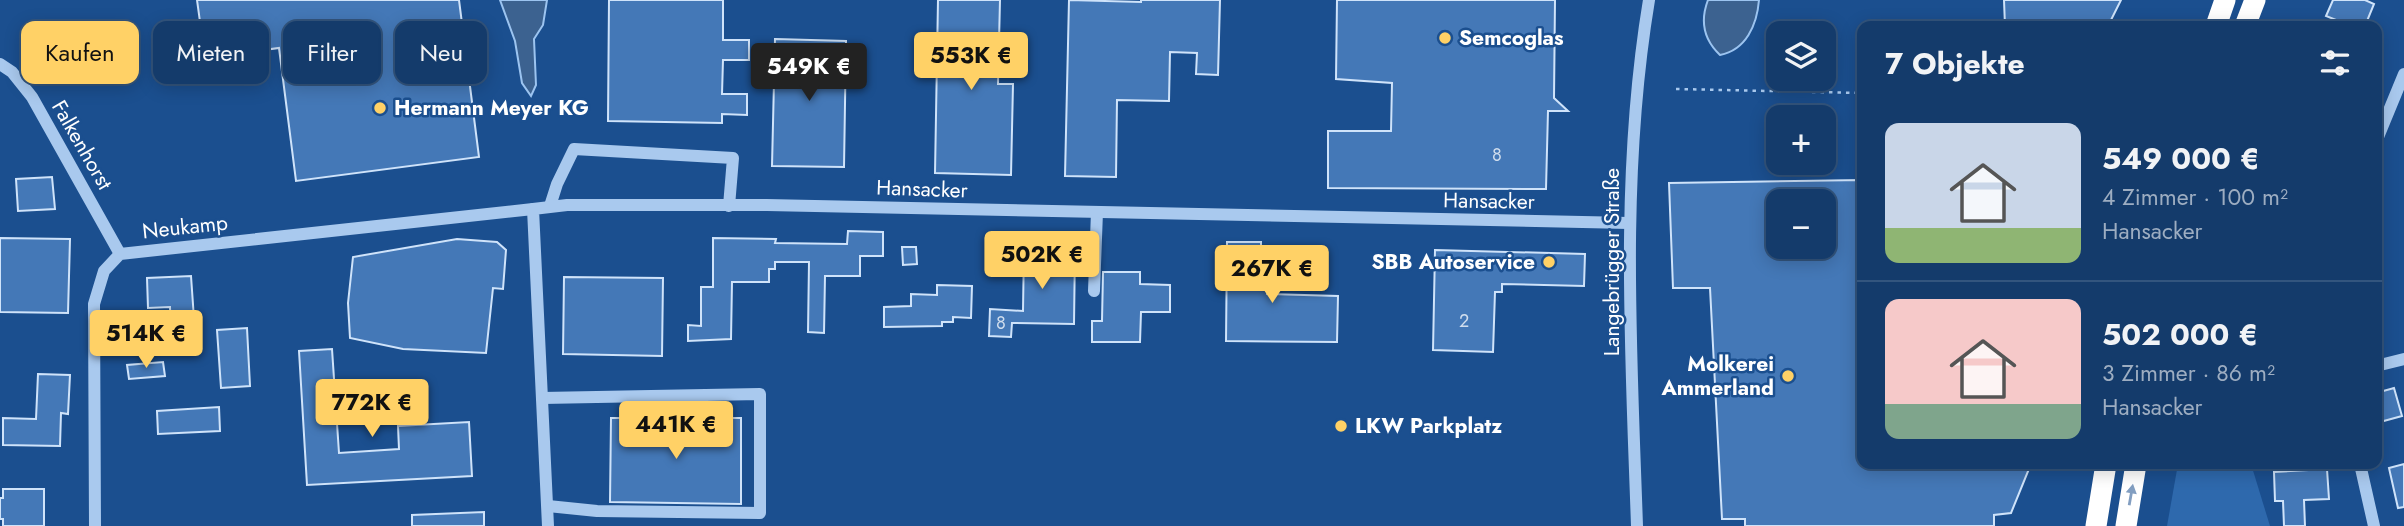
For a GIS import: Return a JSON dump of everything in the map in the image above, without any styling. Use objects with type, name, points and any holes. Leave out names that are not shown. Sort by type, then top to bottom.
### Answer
[{"type":"highway","points":[[2218,21],[2225,0]]},
{"type":"highway","points":[[2247,21],[2255,0]]},
{"type":"highway","points":[[2096,526],[2105,469]]},
{"type":"highway","points":[[2126,526],[2135,469]]},
{"type":"street","name":"Langebrügger Straße","points":[[1637,526],[1629,223],[1640,51],[1649,0]]},
{"type":"street","name":"Falkenhorst","points":[[0,64],[12,72],[32,97],[120,254]]},
{"type":"street","points":[[2382,127],[2404,74]]},
{"type":"street","points":[[550,206],[574,149],[733,158],[729,206]]},
{"type":"street","name":"Hansacker","points":[[533,209],[567,205],[729,206],[1629,223]]},
{"type":"street","name":"Neukamp","points":[[95,526],[94,304],[104,271],[120,254],[533,209]]},
{"type":"street","points":[[533,209],[548,526]]},
{"type":"street","points":[[1094,290],[1097,212]]},
{"type":"street","points":[[2382,364],[2404,359]]},
{"type":"street","points":[[542,398],[760,394],[760,513],[597,511],[548,506]]},
{"type":"street","points":[[2361,469],[2374,526]]},
{"type":"path","points":[[1676,89],[1857,93]]},
{"type":"shaded area","points":[[500,0],[547,0],[543,25],[534,39],[536,85],[531,96],[522,83],[515,41]]},
{"type":"shaded area","points":[[1708,0],[1759,0],[1756,18],[1748,35],[1737,48],[1720,55],[1710,43],[1705,30],[1704,15]]},
{"type":"shaded area","points":[[2177,469],[2253,469],[2270,526],[2167,526]]},
{"type":"building","name":"Hermann Meyer KG","points":[[197,0],[459,0],[462,21],[395,21],[395,84],[470,84],[479,157],[296,181],[284,84],[381,84],[381,21],[283,21],[283,79],[279,48],[269,49],[269,21],[200,21]]},
{"type":"building","points":[[609,0],[723,0],[723,40],[749,40],[749,60],[723,60],[722,94],[747,94],[747,115],[722,114],[722,123],[608,121]]},
{"type":"building","points":[[938,0],[1000,0],[998,84],[1013,84],[1011,175],[935,173]]},
{"type":"building","points":[[1069,0],[1220,0],[1218,75],[1196,74],[1197,53],[1170,52],[1169,101],[1117,100],[1116,177],[1065,176]]},
{"type":"building","points":[[1337,0],[1555,0],[1554,98],[1568,111],[1548,111],[1546,189],[1328,188],[1328,131],[1391,131],[1392,83],[1336,79]]},
{"type":"building","points":[[2004,0],[2121,0],[2110,21],[2005,21]]},
{"type":"building","points":[[2333,0],[2365,0],[2374,4],[2367,21],[2338,21],[2326,16]]},
{"type":"building","points":[[775,39],[846,41],[844,167],[772,166]]},
{"type":"building","points":[[52,177],[55,209],[18,211],[16,179]]},
{"type":"building","name":"Molkerei Ammerland","points":[[1857,180],[1857,469],[2029,469],[2011,513],[1994,515],[1994,526],[1745,526],[1745,519],[1722,519],[1710,288],[1673,288],[1669,183]]},
{"type":"building","points":[[848,231],[883,232],[883,256],[860,256],[860,276],[825,276],[824,333],[808,332],[809,262],[775,262],[775,269],[769,269],[769,282],[732,282],[731,339],[688,341],[688,325],[701,326],[701,287],[713,287],[713,238],[776,239],[775,243],[847,244]]},
{"type":"building","points":[[0,238],[70,239],[68,313],[0,312]]},
{"type":"building","points":[[457,239],[497,242],[506,250],[503,289],[493,288],[486,353],[403,349],[350,338],[348,303],[353,257]]},
{"type":"building","points":[[1227,242],[1261,242],[1261,269],[1267,269],[1267,294],[1338,296],[1337,342],[1226,341]]},
{"type":"building","points":[[902,247],[916,247],[917,264],[903,265]]},
{"type":"building","points":[[1024,247],[1075,248],[1074,324],[1012,323],[1011,337],[989,336],[990,309],[1023,311]]},
{"type":"building","points":[[1435,250],[1585,254],[1584,286],[1502,284],[1502,292],[1495,292],[1493,352],[1433,350]]},
{"type":"building","points":[[1103,272],[1140,272],[1140,284],[1170,285],[1170,312],[1141,312],[1140,342],[1092,342],[1092,321],[1102,321]]},
{"type":"building","points":[[191,276],[195,333],[171,334],[170,307],[148,308],[147,278]]},
{"type":"building","points":[[564,277],[663,278],[662,356],[563,354]]},
{"type":"building","points":[[937,285],[972,286],[971,318],[953,317],[953,322],[942,322],[942,326],[884,327],[884,307],[911,306],[911,294],[937,295]]},
{"type":"building","points":[[247,328],[250,386],[221,388],[217,330]]},
{"type":"building","points":[[332,349],[339,453],[399,449],[398,426],[469,422],[472,476],[307,485],[299,351]]},
{"type":"building","points":[[163,362],[165,376],[129,379],[127,365]]},
{"type":"building","points":[[38,374],[70,375],[68,414],[61,413],[60,446],[3,445],[3,418],[36,419]]},
{"type":"building","points":[[2394,388],[2402,416],[2382,421],[2382,391]]},
{"type":"building","points":[[219,407],[220,431],[158,434],[157,411]]},
{"type":"building","points":[[611,418],[741,418],[741,504],[610,502]]},
{"type":"building","points":[[2404,464],[2404,507],[2398,508],[2389,468]]},
{"type":"building","points":[[2327,469],[2329,499],[2304,500],[2305,526],[2284,526],[2283,501],[2275,501],[2274,472]]},
{"type":"building","points":[[3,489],[44,489],[44,526],[3,526],[3,519],[0,519],[0,498],[3,498]]},
{"type":"building","points":[[484,512],[484,526],[412,526],[412,515]]},
{"type":"place","name":"Semcoglas","points":[[1445,38]]},
{"type":"place","name":"Hermann Meyer KG","points":[[380,108]]},
{"type":"place","name":"SBB Autoservice","points":[[1549,262]]},
{"type":"place","name":"Molkerei Ammerland","points":[[1788,376]]},
{"type":"place","name":"LKW Parkplatz","points":[[1341,426]]}]
